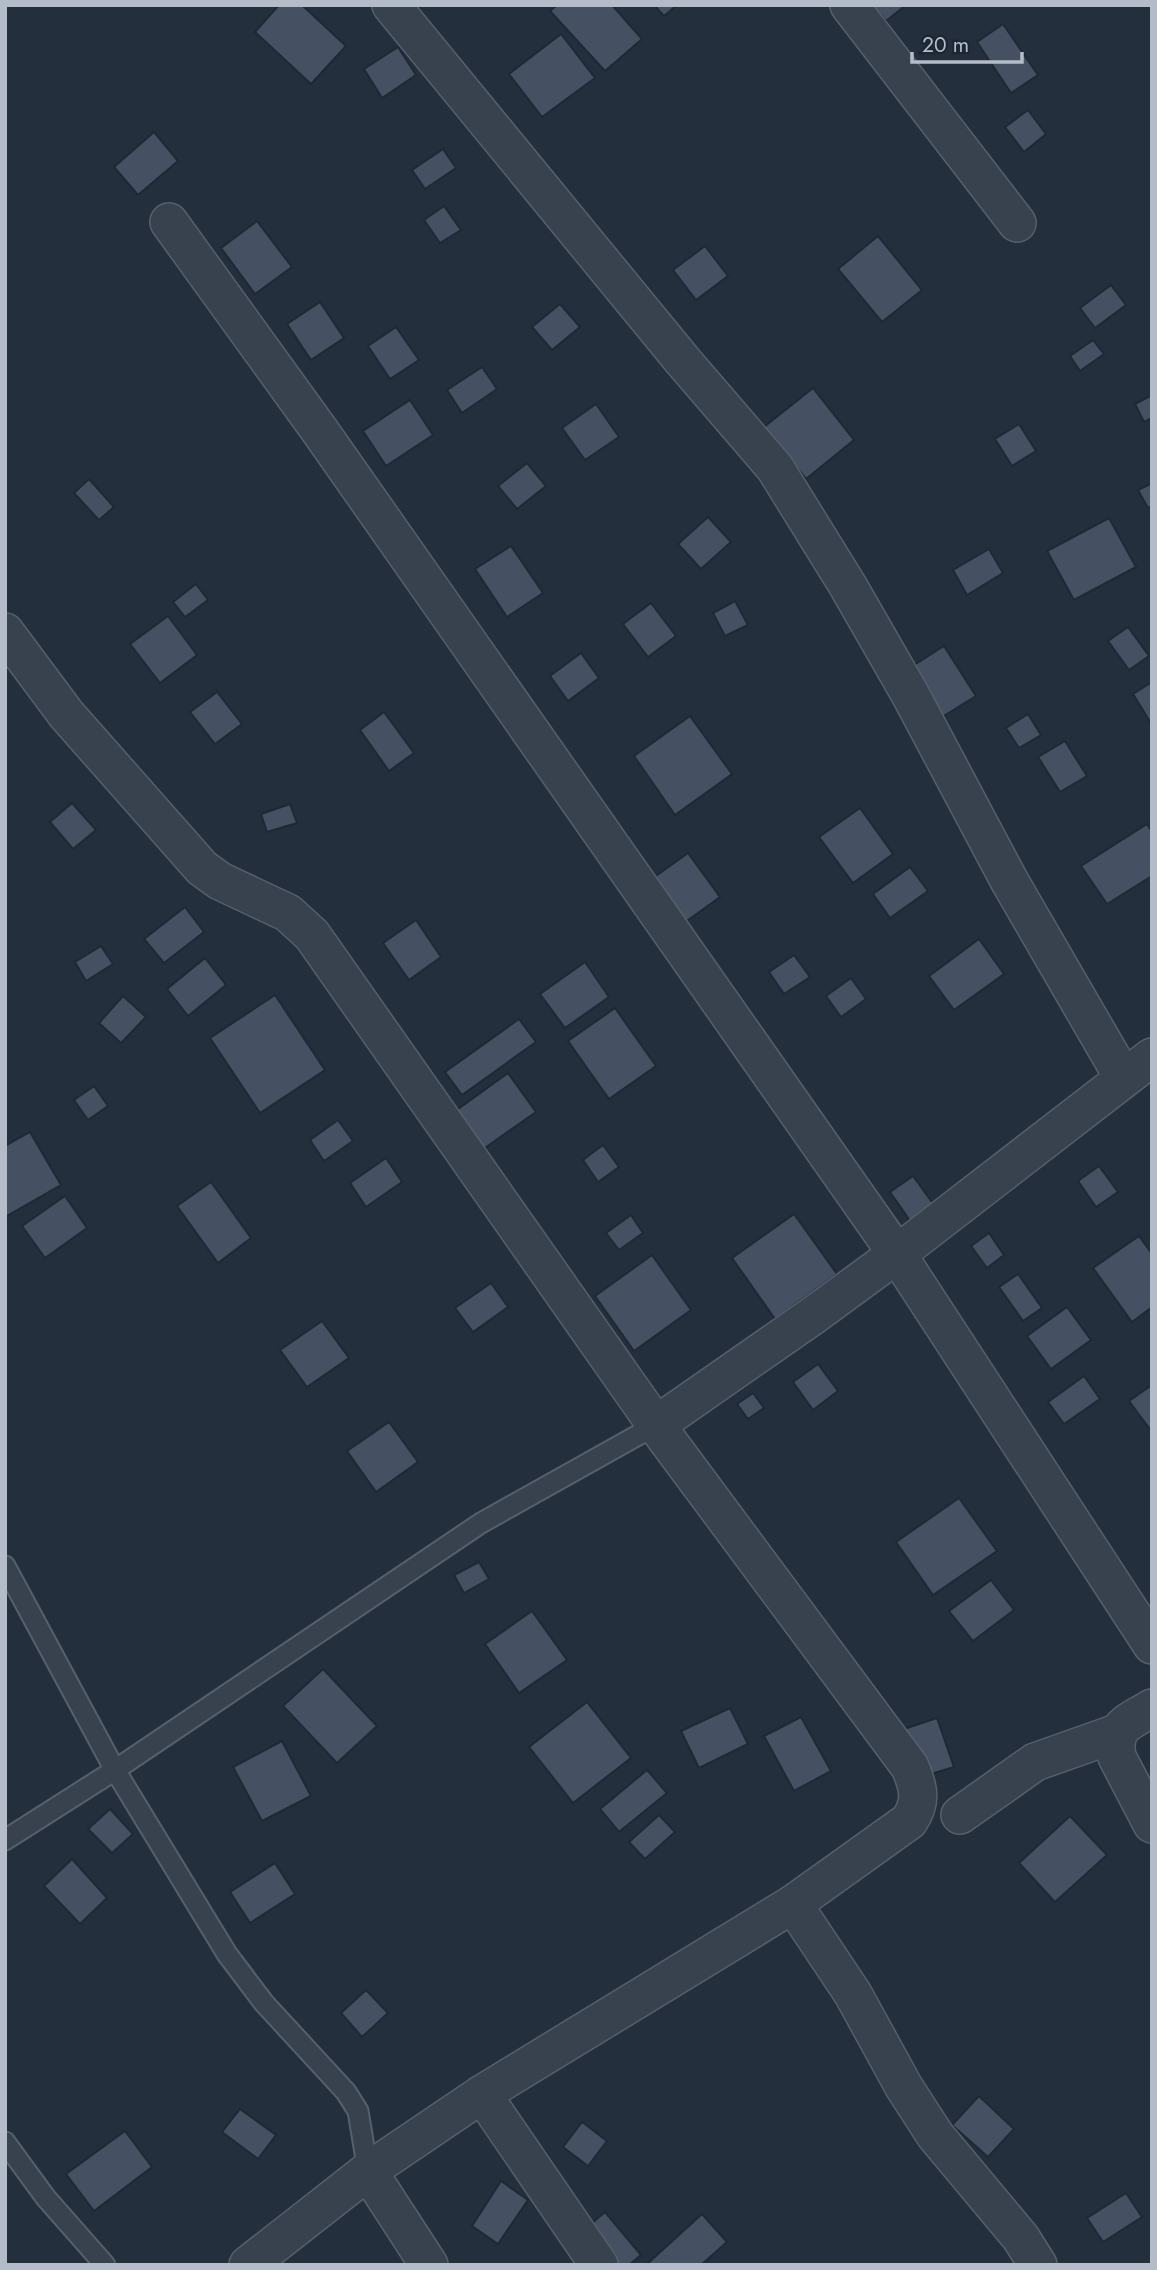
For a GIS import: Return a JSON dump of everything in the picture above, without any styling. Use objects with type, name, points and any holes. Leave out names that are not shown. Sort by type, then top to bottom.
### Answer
[{"type":"street","points":[[391,5],[683,361],[775,468],[848,586],[910,694],[1010,882],[1138,1067],[897,1254],[656,1425]]},
{"type":"street","points":[[849,5],[1017,223]]},
{"type":"street","points":[[169,222],[328,443],[897,1254],[1152,1645]]},
{"type":"street","points":[[5,632],[66,714],[202,867],[220,881],[288,913],[312,934],[656,1425],[910,1767],[920,1798],[917,1810],[909,1821],[793,1904],[482,2094],[368,2171],[247,2265]]},
{"type":"street","points":[[960,1815],[1035,1762],[1117,1733],[1152,1708]]},
{"type":"street","points":[[1117,1733],[1117,1757],[1152,1824]]},
{"type":"street","points":[[793,1904],[853,1994],[904,2087],[935,2135],[1021,2238],[1038,2265]]},
{"type":"street","points":[[482,2094],[599,2265]]},
{"type":"street","points":[[368,2171],[429,2265]]},
{"type":"lane","points":[[5,1840],[115,1770],[481,1524],[656,1425]]},
{"type":"lane","points":[[5,1566],[115,1770],[227,1954],[264,2003],[352,2101],[361,2120],[368,2171]]},
{"type":"lane","points":[[5,2142],[46,2198],[105,2265]]},
{"type":"building","points":[[279,5],[302,5],[346,46],[311,84],[255,32]]},
{"type":"building","points":[[557,5],[612,5],[642,39],[605,71],[550,11]]},
{"type":"building","points":[[654,5],[677,5],[664,16]]},
{"type":"building","points":[[872,5],[906,5],[886,21]]},
{"type":"building","points":[[1003,24],[1038,75],[1011,93],[977,42]]},
{"type":"building","points":[[561,34],[595,78],[542,117],[509,74]]},
{"type":"building","points":[[398,47],[416,75],[382,98],[364,69]]},
{"type":"building","points":[[1028,110],[1046,134],[1024,152],[1005,127]]},
{"type":"building","points":[[154,132],[178,161],[138,195],[114,167]]},
{"type":"building","points":[[443,149],[456,168],[425,189],[412,170]]},
{"type":"building","points":[[444,206],[461,230],[440,243],[424,220]]},
{"type":"building","points":[[257,221],[292,267],[255,294],[221,248]]},
{"type":"building","points":[[878,236],[922,290],[882,322],[838,269]]},
{"type":"building","points":[[705,246],[728,276],[696,300],[673,270]]},
{"type":"building","points":[[1111,285],[1126,305],[1095,328],[1080,308]]},
{"type":"building","points":[[320,302],[344,338],[311,360],[287,324]]},
{"type":"building","points":[[560,304],[580,327],[552,350],[532,327]]},
{"type":"building","points":[[396,327],[419,360],[390,379],[368,346]]},
{"type":"building","points":[[1093,340],[1104,354],[1080,371],[1070,356]]},
{"type":"building","points":[[482,367],[497,389],[462,413],[447,390]]},
{"type":"building","points":[[813,388],[854,440],[806,479],[764,427]]},
{"type":"building","points":[[1152,395],[1152,418],[1144,422],[1135,404]]},
{"type":"building","points":[[410,400],[433,435],[386,466],[363,431]]},
{"type":"building","points":[[596,404],[619,437],[585,460],[562,428]]},
{"type":"building","points":[[1019,424],[1036,451],[1012,466],[995,439]]},
{"type":"building","points":[[527,463],[546,486],[517,509],[498,486]]},
{"type":"building","points":[[89,479],[114,507],[99,520],[74,493]]},
{"type":"building","points":[[1152,483],[1152,506],[1148,508],[1138,490]]},
{"type":"building","points":[[708,517],[731,542],[701,569],[678,544]]},
{"type":"building","points":[[1109,518],[1136,567],[1074,600],[1047,551]]},
{"type":"building","points":[[511,546],[543,593],[507,617],[475,569]]},
{"type":"building","points":[[989,549],[1003,573],[967,595],[953,570]]},
{"type":"building","points":[[196,584],[208,600],[185,617],[173,602]]},
{"type":"building","points":[[735,601],[748,625],[725,636],[713,613]]},
{"type":"building","points":[[651,603],[676,636],[648,657],[623,624]]},
{"type":"building","points":[[168,616],[197,655],[160,683],[130,644]]},
{"type":"building","points":[[1128,627],[1149,656],[1129,670],[1108,641]]},
{"type":"building","points":[[944,646],[976,696],[942,717],[911,667]]},
{"type":"building","points":[[581,653],[599,678],[568,701],[550,676]]},
{"type":"building","points":[[1152,682],[1152,725],[1133,694]]},
{"type":"building","points":[[217,692],[242,724],[215,744],[190,712]]},
{"type":"building","points":[[384,712],[414,753],[389,771],[360,730]]},
{"type":"building","points":[[1028,714],[1041,735],[1019,748],[1006,728]]},
{"type":"building","points":[[690,716],[732,774],[675,815],[634,756]]},
{"type":"building","points":[[1065,741],[1087,776],[1060,792],[1038,757]]},
{"type":"building","points":[[72,803],[96,830],[73,849],[50,822]]},
{"type":"building","points":[[290,804],[297,823],[267,832],[261,814]]},
{"type":"building","points":[[860,808],[893,854],[853,883],[819,837]]},
{"type":"building","points":[[1147,824],[1152,832],[1152,876],[1107,904],[1081,866]]},
{"type":"building","points":[[688,853],[720,897],[684,923],[653,878]]},
{"type":"building","points":[[910,867],[928,891],[890,918],[873,894]]},
{"type":"building","points":[[185,907],[204,932],[164,963],[144,939]]},
{"type":"building","points":[[416,920],[441,957],[409,980],[383,943]]},
{"type":"building","points":[[979,939],[1004,974],[954,1010],[929,976]]},
{"type":"building","points":[[101,946],[113,964],[86,981],[75,962]]},
{"type":"building","points":[[794,955],[810,977],[784,994],[769,972]]},
{"type":"building","points":[[205,958],[226,985],[188,1016],[167,989]]},
{"type":"building","points":[[585,962],[609,997],[565,1028],[540,994]]},
{"type":"building","points":[[851,978],[866,999],[841,1017],[826,996]]},
{"type":"building","points":[[275,995],[325,1070],[260,1113],[210,1038]]},
{"type":"building","points":[[123,996],[146,1017],[121,1043],[99,1023]]},
{"type":"building","points":[[615,1008],[656,1066],[609,1099],[568,1041]]},
{"type":"building","points":[[519,1019],[536,1042],[462,1095],[445,1072]]},
{"type":"building","points":[[508,1073],[536,1112],[482,1150],[454,1112]]},
{"type":"building","points":[[94,1086],[108,1106],[88,1120],[74,1100]]},
{"type":"building","points":[[338,1120],[353,1141],[324,1161],[310,1140]]},
{"type":"building","points":[[30,1132],[61,1185],[5,1217],[5,1146]]},
{"type":"building","points":[[603,1145],[619,1167],[598,1182],[583,1160]]},
{"type":"building","points":[[386,1158],[402,1182],[366,1207],[350,1183]]},
{"type":"building","points":[[1099,1166],[1118,1192],[1096,1207],[1078,1181]]},
{"type":"building","points":[[913,1176],[937,1209],[913,1225],[890,1192]]},
{"type":"building","points":[[211,1182],[251,1238],[218,1263],[177,1206]]},
{"type":"building","points":[[65,1196],[87,1228],[45,1258],[22,1226]]},
{"type":"building","points":[[794,1214],[837,1274],[775,1319],[732,1258]]},
{"type":"building","points":[[631,1215],[643,1233],[619,1250],[606,1233]]},
{"type":"building","points":[[989,1233],[1004,1255],[987,1268],[971,1246]]},
{"type":"building","points":[[1139,1236],[1152,1254],[1152,1307],[1132,1322],[1093,1268]]},
{"type":"building","points":[[652,1255],[691,1310],[634,1351],[595,1296]]},
{"type":"building","points":[[1018,1274],[1042,1308],[1023,1321],[999,1287]]},
{"type":"building","points":[[491,1283],[508,1307],[473,1332],[455,1308]]},
{"type":"building","points":[[1067,1307],[1091,1340],[1051,1369],[1027,1336]]},
{"type":"building","points":[[322,1321],[349,1358],[307,1387],[280,1350]]},
{"type":"building","points":[[818,1364],[838,1391],[813,1410],[793,1382]]},
{"type":"building","points":[[1084,1376],[1100,1399],[1064,1424],[1048,1402]]},
{"type":"building","points":[[1152,1385],[1152,1432],[1129,1401]]},
{"type":"building","points":[[753,1393],[764,1408],[748,1419],[737,1404]]},
{"type":"building","points":[[389,1422],[418,1462],[376,1492],[347,1451]]},
{"type":"building","points":[[959,1498],[997,1551],[933,1595],[896,1542]]},
{"type":"building","points":[[479,1562],[489,1579],[464,1593],[454,1575]]},
{"type":"building","points":[[991,1580],[1014,1610],[973,1641],[949,1611]]},
{"type":"building","points":[[532,1611],[567,1660],[519,1693],[485,1644]]},
{"type":"building","points":[[323,1669],[377,1726],[337,1763],[283,1706]]},
{"type":"building","points":[[587,1702],[631,1758],[573,1803],[529,1747]]},
{"type":"building","points":[[730,1708],[748,1744],[699,1768],[681,1731]]},
{"type":"building","points":[[801,1717],[831,1771],[794,1791],[764,1736]]},
{"type":"building","points":[[937,1718],[954,1767],[921,1777],[904,1729]]},
{"type":"building","points":[[282,1741],[311,1796],[262,1821],[233,1767]]},
{"type":"building","points":[[647,1770],[667,1793],[619,1832],[600,1809]]},
{"type":"building","points":[[110,1809],[133,1834],[112,1853],[88,1829]]},
{"type":"building","points":[[659,1815],[675,1832],[645,1859],[629,1842]]},
{"type":"building","points":[[1070,1816],[1107,1855],[1055,1902],[1019,1863]]},
{"type":"building","points":[[72,1859],[107,1898],[80,1924],[44,1886]]},
{"type":"building","points":[[275,1863],[295,1894],[250,1923],[230,1892]]},
{"type":"building","points":[[366,1990],[388,2013],[362,2037],[341,2013]]},
{"type":"building","points":[[979,2096],[1014,2129],[988,2157],[952,2125]]},
{"type":"building","points":[[240,2109],[276,2135],[258,2159],[222,2132]]},
{"type":"building","points":[[582,2122],[607,2141],[588,2166],[563,2147]]},
{"type":"building","points":[[125,2131],[152,2167],[94,2211],[66,2174]]},
{"type":"building","points":[[501,2181],[528,2200],[498,2244],[472,2226]]},
{"type":"building","points":[[1126,2193],[1142,2217],[1103,2242],[1087,2218]]},
{"type":"building","points":[[605,2212],[641,2255],[629,2265],[613,2265],[584,2230]]},
{"type":"building","points":[[702,2214],[727,2242],[701,2265],[646,2265]]}]
